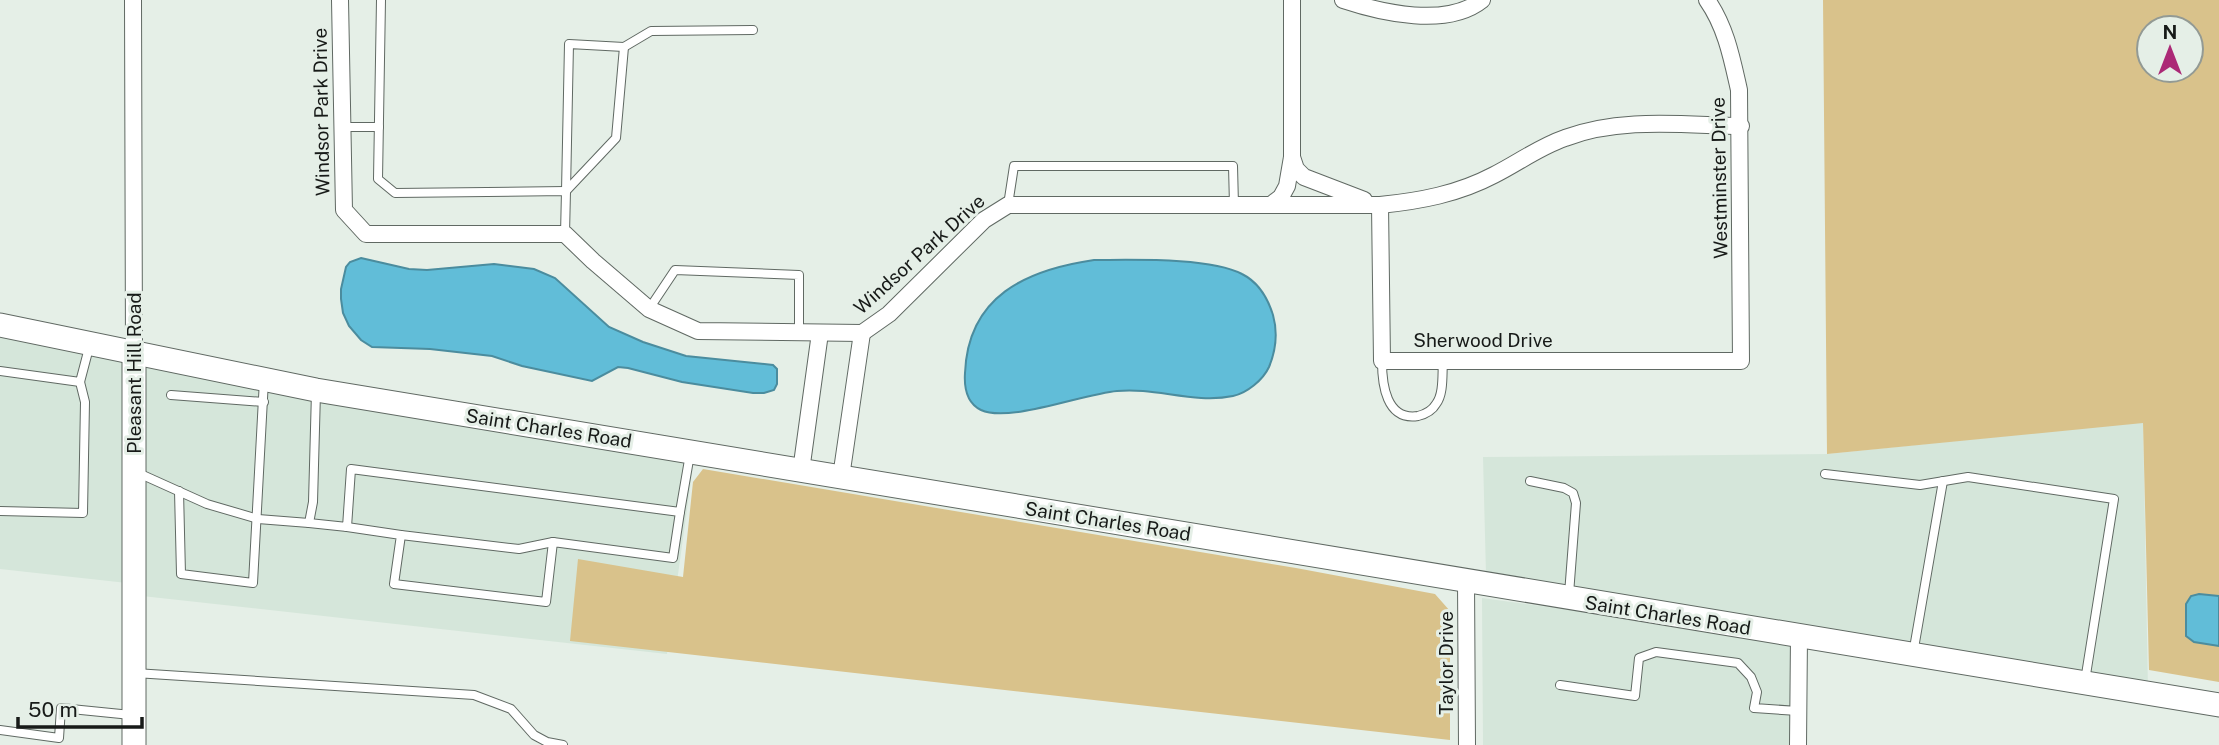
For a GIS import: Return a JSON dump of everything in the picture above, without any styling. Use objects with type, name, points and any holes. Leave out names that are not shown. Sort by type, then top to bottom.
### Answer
[{"type":"street","name":"Pleasant Hill Road","points":[[133,0],[134,745]]},
{"type":"street","name":"Windsor Park Drive","points":[[340,0],[344,210],[366,234],[565,234],[649,309],[698,331],[862,333],[889,314],[984,220],[1008,205],[1380,205],[1435,197],[1469,186],[1493,176],[1537,149],[1601,127],[1664,124],[1741,126]]},
{"type":"street","points":[[1272,204],[1281,197],[1287,186],[1292,157],[1292,0]]},
{"type":"street","points":[[1343,0],[1395,14],[1436,15],[1474,6],[1482,0]]},
{"type":"street","name":"Westminster Drive","points":[[1707,0],[1716,13],[1731,51],[1739,90],[1741,361]]},
{"type":"street","points":[[1292,157],[1296,169],[1304,177],[1352,197],[1380,205],[1382,361]]},
{"type":"street","name":"Saint Charles Road","points":[[0,325],[134,354],[264,391],[316,390],[2219,705]]},
{"type":"street","points":[[801,471],[820,333]]},
{"type":"street","points":[[841,477],[862,333]]},
{"type":"street","name":"Sherwood Drive","points":[[1382,361],[1741,361]]},
{"type":"street","name":"Taylor Drive","points":[[1466,581],[1467,745]]},
{"type":"street","points":[[1798,745],[1799,636]]},
{"type":"lane","points":[[381,0],[378,179],[395,193],[566,191],[616,138],[624,47]]},
{"type":"lane","points":[[565,234],[569,44],[624,47],[651,31],[753,30]]},
{"type":"lane","points":[[342,127],[379,127]]},
{"type":"lane","points":[[1008,205],[1014,166],[1233,166],[1234,205]]},
{"type":"lane","points":[[649,309],[675,270],[799,275],[799,333]]},
{"type":"lane","points":[[0,512],[83,513],[85,402],[80,382],[90,344]]},
{"type":"lane","points":[[1382,361],[1383,386],[1391,407],[1397,413],[1409,416],[1427,413],[1436,405],[1440,397],[1443,361]]},
{"type":"lane","points":[[0,372],[80,382]]},
{"type":"lane","points":[[309,523],[313,502],[316,390]]},
{"type":"lane","points":[[171,395],[264,391],[253,583],[181,575],[180,491]]},
{"type":"lane","points":[[135,471],[206,504],[258,519],[347,527],[519,549],[553,542],[673,558],[690,452]]},
{"type":"lane","points":[[347,527],[351,469],[680,512]]},
{"type":"lane","points":[[1825,474],[1920,485],[1968,477],[2114,499],[2084,684]]},
{"type":"lane","points":[[1530,481],[1564,488],[1573,493],[1576,503],[1568,598]]},
{"type":"lane","points":[[1913,655],[1943,481]]},
{"type":"lane","points":[[401,536],[394,584],[545,602],[553,542]]},
{"type":"lane","points":[[1560,685],[1634,696],[1639,658],[1656,652],[1738,663],[1754,684],[1754,708],[1798,711]]},
{"type":"lane","points":[[134,673],[474,695],[511,709],[534,735],[547,742],[563,745]]},
{"type":"lane","points":[[0,730],[59,738],[61,708],[134,715]]},
{"type":"shaded area","points":[[1823,0],[2219,0],[2219,682],[2149,670],[2143,423],[1827,454]]},
{"type":"shaded area","points":[[0,334],[127,362],[127,583],[0,569]]},
{"type":"shaded area","points":[[139,361],[694,459],[667,654],[142,596]]},
{"type":"shaded area","points":[[2143,422],[2148,690],[1486,574],[1483,457],[1827,454]]},
{"type":"shaded area","points":[[703,469],[1296,568],[1435,594],[1450,611],[1450,740],[570,641],[578,559],[683,577],[693,482]]},
{"type":"shaded area","points":[[1482,598],[1796,641],[1796,745],[1483,745]]},
{"type":"water","points":[[361,258],[409,269],[494,264],[534,269],[555,278],[609,327],[686,356],[773,365],[777,369],[777,384],[774,390],[753,393],[682,382],[618,367],[592,381],[522,366],[492,356],[430,349],[372,347],[361,340],[349,326],[341,299],[346,267],[350,262]]},
{"type":"water","points":[[1094,260],[1191,262],[1228,269],[1248,277],[1265,297],[1275,322],[1275,348],[1266,372],[1244,392],[1218,398],[1131,390],[1103,393],[1009,413],[993,413],[976,407],[967,394],[965,373],[969,346],[977,324],[989,306],[1005,291],[1024,280],[1046,271]]},
{"type":"water","points":[[2191,596],[2219,596],[2219,646],[2194,642],[2186,636],[2186,604]]}]
